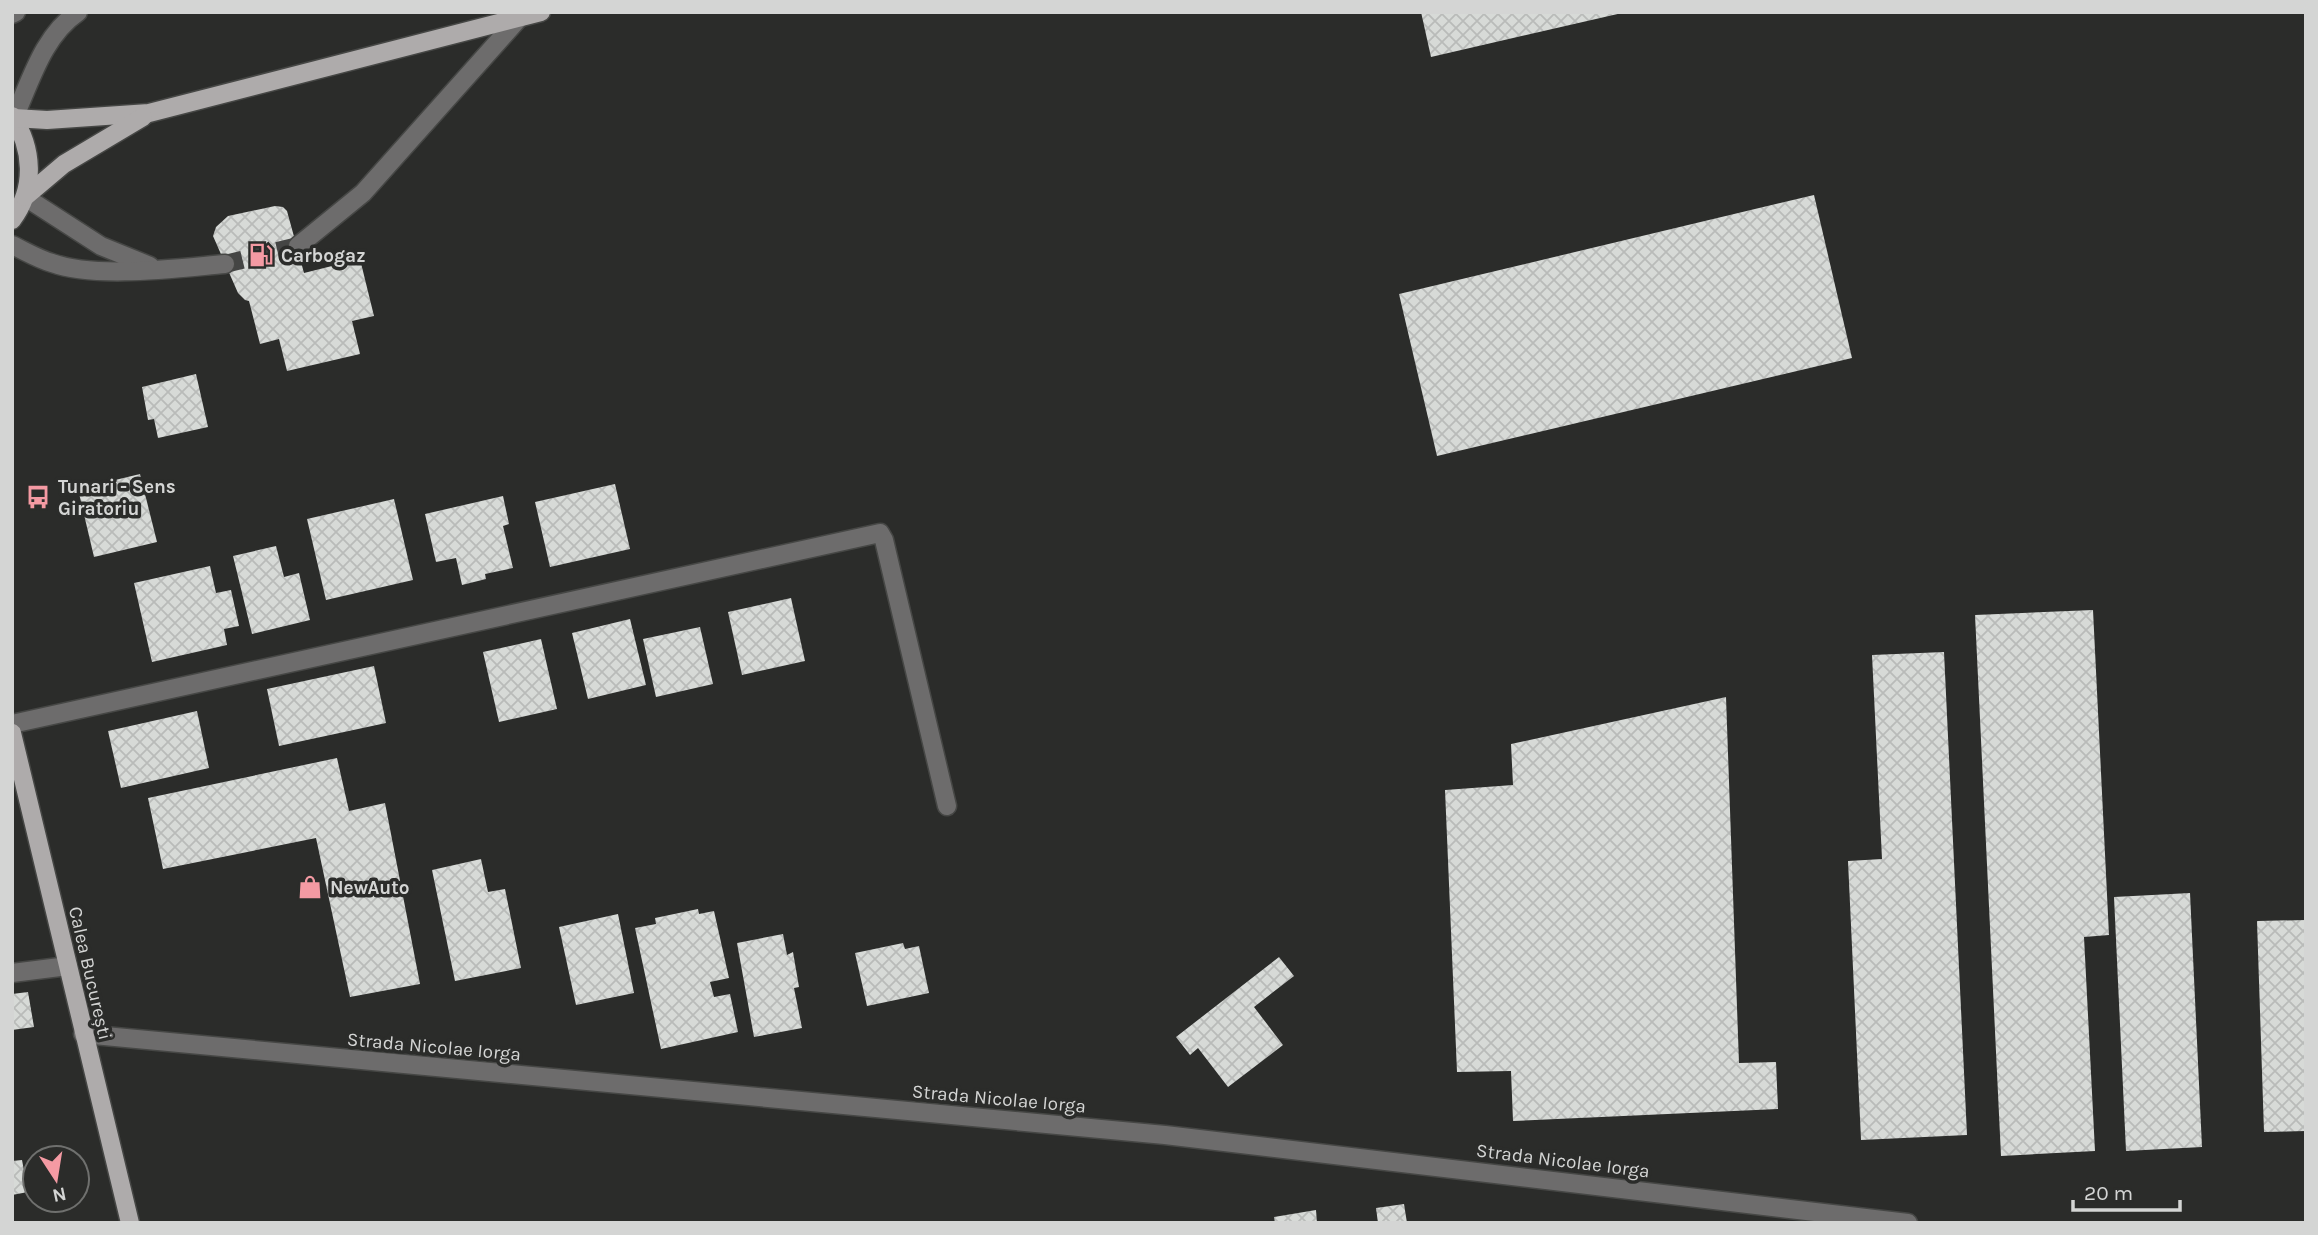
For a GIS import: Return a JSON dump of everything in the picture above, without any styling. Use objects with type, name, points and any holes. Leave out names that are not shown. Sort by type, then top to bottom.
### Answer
[{"type":"main road","points":[[13,117],[47,120],[149,113],[541,12]]},
{"type":"main road","points":[[25,197],[72,159],[149,113]]},
{"type":"main road","points":[[12,220],[25,197],[30,169],[26,142],[13,117]]},
{"type":"main road","name":"Calea București","points":[[12,733],[130,1223]]},
{"type":"street","points":[[13,117],[46,46],[56,31],[78,12]]},
{"type":"street","points":[[298,246],[363,192],[520,17]]},
{"type":"street","points":[[25,197],[101,246],[160,270]]},
{"type":"street","points":[[12,245],[53,264],[83,270],[160,270],[225,264]]},
{"type":"street","points":[[12,724],[880,533],[884,540],[947,806]]},
{"type":"street","points":[[12,974],[68,966]]},
{"type":"street","name":"Strada Nicolae Iorga","points":[[83,1034],[1166,1135],[1908,1223]]},
{"type":"building","points":[[1421,12],[1622,12],[1622,13],[1431,57]]},
{"type":"building","points":[[1814,195],[1852,358],[1437,456],[1399,294]]},
{"type":"building","points":[[275,206],[283,207],[287,211],[304,273],[360,259],[374,316],[352,321],[360,354],[287,371],[279,339],[260,344],[249,301],[238,293],[213,236],[216,227],[228,216]]},
{"type":"building","points":[[196,374],[208,427],[158,438],[154,419],[148,420],[142,387]]},
{"type":"building","points":[[140,474],[157,542],[94,557],[78,489]]},
{"type":"building","points":[[615,484],[630,549],[550,567],[535,502]]},
{"type":"building","points":[[503,496],[509,524],[503,526],[513,568],[485,574],[486,579],[462,585],[456,558],[436,562],[425,514]]},
{"type":"building","points":[[394,499],[413,580],[326,600],[307,519]]},
{"type":"building","points":[[276,546],[284,577],[299,573],[310,620],[252,634],[233,556]]},
{"type":"building","points":[[210,566],[216,593],[231,590],[239,626],[224,629],[227,645],[152,662],[134,583]]},
{"type":"building","points":[[791,598],[805,661],[742,675],[728,612]]},
{"type":"building","points":[[2093,610],[2109,935],[2084,937],[2095,1151],[2001,1156],[1975,615]]},
{"type":"building","points":[[630,619],[646,685],[588,699],[572,633]]},
{"type":"building","points":[[700,627],[713,684],[656,697],[643,639]]},
{"type":"building","points":[[541,639],[557,709],[499,722],[483,652]]},
{"type":"building","points":[[1944,652],[1967,1135],[1861,1140],[1848,861],[1882,859],[1872,655]]},
{"type":"building","points":[[374,666],[386,723],[279,746],[267,689]]},
{"type":"building","points":[[1726,697],[1739,1063],[1776,1062],[1778,1109],[1513,1121],[1511,1071],[1457,1072],[1445,790],[1513,785],[1511,744]]},
{"type":"building","points":[[197,711],[209,768],[121,788],[108,731]]},
{"type":"building","points":[[337,758],[349,811],[385,803],[420,984],[350,997],[316,838],[163,869],[148,798]]},
{"type":"building","points":[[481,859],[488,892],[505,889],[521,968],[455,981],[432,870]]},
{"type":"building","points":[[2190,893],[2202,1147],[2126,1151],[2114,897]]},
{"type":"building","points":[[698,909],[699,914],[714,911],[729,978],[710,982],[714,997],[730,994],[738,1032],[661,1049],[635,928],[656,924],[655,918]]},
{"type":"building","points":[[618,914],[634,993],[576,1005],[559,927]]},
{"type":"building","points":[[2306,920],[2306,1131],[2264,1132],[2257,921]]},
{"type":"building","points":[[783,934],[787,955],[793,952],[799,987],[794,988],[802,1028],[754,1037],[737,943]]},
{"type":"building","points":[[903,943],[905,949],[919,946],[929,993],[867,1006],[855,953]]},
{"type":"building","points":[[1279,957],[1294,976],[1254,1007],[1283,1045],[1228,1087],[1198,1048],[1190,1055],[1176,1037]]},
{"type":"building","points":[[28,992],[34,1027],[12,1030],[12,994]]},
{"type":"building","points":[[21,1160],[21,1193],[12,1195],[12,1161]]},
{"type":"building","points":[[1404,1204],[1407,1223],[1378,1223],[1376,1208]]},
{"type":"building","points":[[1316,1210],[1317,1223],[1275,1223],[1274,1217]]},
{"type":"tunnel","points":[[225,264],[298,246]]},
{"type":"place","name":"Carbogaz","points":[[261,255]]},
{"type":"place","name":"Tunari - Sens Giratoriu","points":[[38,497]]},
{"type":"place","name":"NewAuto","points":[[310,887]]}]
